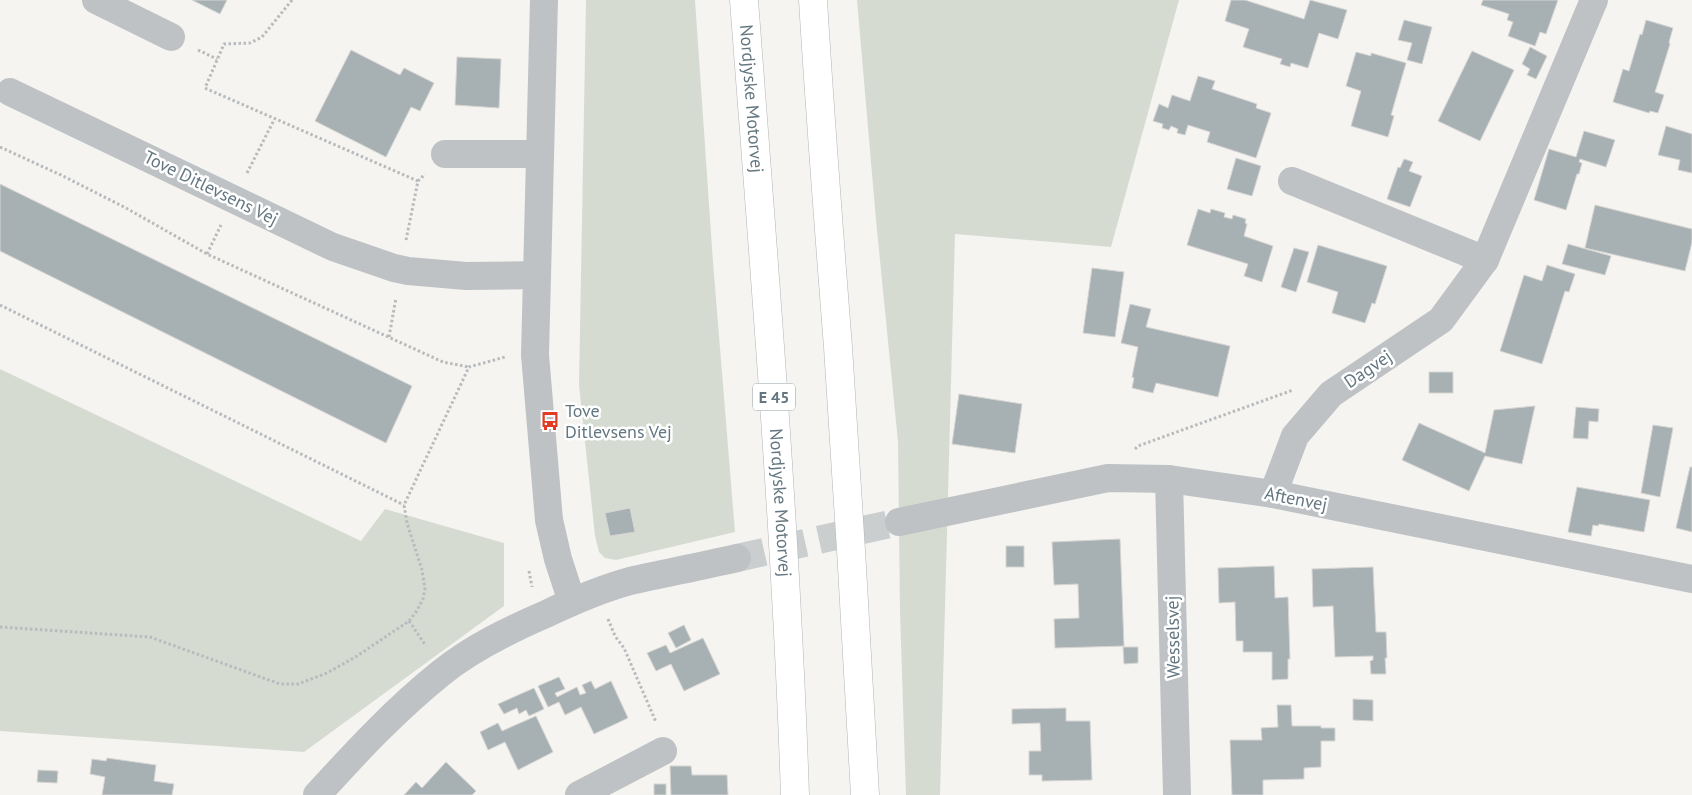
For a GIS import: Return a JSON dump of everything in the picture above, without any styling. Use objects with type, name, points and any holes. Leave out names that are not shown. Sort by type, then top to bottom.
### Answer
[{"type":"highway","name":"Nordjyske Motorvej","points":[[744,0],[770,343],[791,682],[795,795]]},
{"type":"highway","points":[[813,0],[838,349],[864,795]]},
{"type":"street","points":[[96,0],[171,38]]},
{"type":"street","points":[[544,0],[535,355],[549,520],[558,559],[572,602]]},
{"type":"street","name":"Dagvej","points":[[1273,494],[1295,436],[1331,394],[1441,320],[1485,260],[1594,0]]},
{"type":"street","name":"Tove Ditlevsens Vej","points":[[10,92],[333,247],[408,271],[466,276],[537,275]]},
{"type":"street","points":[[445,154],[540,154]]},
{"type":"street","points":[[1292,181],[1485,260]]},
{"type":"street","name":"Aftenvej","points":[[899,522],[1108,478],[1169,479],[1273,494],[1692,579]]},
{"type":"street","name":"Wesselsvej","points":[[1169,479],[1177,795]]},
{"type":"street","points":[[317,795],[383,724],[442,672],[480,647],[572,602],[628,582],[737,558]]},
{"type":"street","points":[[579,795],[663,751]]},
{"type":"path","points":[[292,0],[262,38],[250,43],[224,44],[205,88],[418,181]]},
{"type":"path","points":[[0,147],[118,204],[207,254],[443,362],[468,368],[511,355],[535,355]]},
{"type":"path","points":[[0,306],[404,505]]},
{"type":"path","points":[[0,627],[150,637],[280,684],[298,684],[327,673],[357,656],[409,620],[423,599],[425,589],[422,570],[407,523],[404,505],[468,368]]},
{"type":"path","points":[[1108,478],[1138,446],[1309,384],[1331,394]]},
{"type":"path","points":[[609,623],[615,636],[624,648],[660,730],[663,751]]},
{"type":"shaded area","points":[[586,0],[695,0],[713,262],[735,532],[616,560],[605,558],[599,552],[595,536],[579,385]]},
{"type":"shaded area","points":[[857,0],[1179,0],[1111,247],[955,234],[940,795],[906,795],[900,612],[898,442]]},
{"type":"shaded area","points":[[0,369],[361,541],[385,509],[504,543],[504,606],[304,752],[0,731]]},
{"type":"building","points":[[192,0],[227,0],[220,14]]},
{"type":"building","points":[[1231,0],[1245,0],[1304,19],[1310,0],[1347,10],[1338,39],[1319,33],[1308,68],[1291,63],[1290,67],[1280,64],[1282,59],[1243,47],[1249,29],[1225,21]]},
{"type":"building","points":[[1483,0],[1558,0],[1546,34],[1540,32],[1535,46],[1508,36],[1513,22],[1507,20],[1509,14],[1481,5]]},
{"type":"building","points":[[1404,20],[1432,27],[1422,64],[1407,60],[1412,43],[1398,40]]},
{"type":"building","points":[[1646,20],[1673,28],[1655,92],[1664,95],[1658,113],[1650,111],[1649,113],[1613,102],[1623,69],[1629,71]]},
{"type":"building","points":[[1530,47],[1547,56],[1536,79],[1527,75],[1530,69],[1522,64]]},
{"type":"building","points":[[351,50],[400,75],[404,68],[434,83],[420,111],[411,107],[386,157],[315,121]]},
{"type":"building","points":[[1472,51],[1514,70],[1480,141],[1438,121]]},
{"type":"building","points":[[1356,52],[1371,56],[1371,53],[1406,63],[1391,115],[1394,116],[1388,137],[1351,126],[1361,91],[1346,86]]},
{"type":"building","points":[[457,57],[501,59],[499,108],[455,105]]},
{"type":"building","points":[[1198,76],[1215,81],[1212,89],[1257,104],[1256,108],[1271,113],[1256,158],[1207,142],[1210,132],[1188,125],[1185,135],[1177,133],[1178,129],[1171,126],[1169,130],[1162,128],[1163,124],[1153,121],[1159,104],[1168,108],[1172,95],[1190,101]]},
{"type":"building","points":[[1666,126],[1692,134],[1692,173],[1678,170],[1680,160],[1658,155]]},
{"type":"building","points":[[1584,131],[1615,140],[1606,167],[1580,159],[1579,162],[1582,163],[1579,174],[1577,174],[1566,210],[1534,200],[1549,149],[1576,157]]},
{"type":"building","points":[[1236,158],[1261,166],[1252,196],[1227,189]]},
{"type":"building","points":[[1404,159],[1413,162],[1409,171],[1422,176],[1410,207],[1387,199],[1398,167],[1400,168]]},
{"type":"building","points":[[0,184],[412,386],[386,443],[0,251]]},
{"type":"building","points":[[1595,205],[1692,229],[1692,242],[1685,271],[1585,248]]},
{"type":"building","points":[[1198,209],[1210,213],[1211,209],[1225,213],[1224,217],[1232,219],[1233,215],[1246,219],[1245,223],[1247,224],[1244,236],[1273,246],[1262,282],[1244,276],[1248,264],[1187,245]]},
{"type":"building","points":[[1568,244],[1611,256],[1605,275],[1562,264]]},
{"type":"building","points":[[1318,245],[1387,266],[1375,304],[1372,303],[1365,323],[1332,313],[1338,292],[1307,282]]},
{"type":"building","points":[[1294,248],[1309,252],[1296,292],[1281,287]]},
{"type":"building","points":[[1547,265],[1575,274],[1569,292],[1565,291],[1542,364],[1500,351],[1524,275],[1542,281]]},
{"type":"building","points":[[1092,268],[1124,272],[1115,337],[1083,333]]},
{"type":"building","points":[[1130,304],[1151,309],[1146,327],[1230,346],[1218,397],[1156,383],[1153,393],[1132,388],[1134,378],[1132,377],[1138,347],[1121,343]]},
{"type":"building","points":[[1429,372],[1453,372],[1453,393],[1429,393]]},
{"type":"building","points":[[959,394],[1022,404],[1015,453],[952,444]]},
{"type":"building","points":[[1535,406],[1522,464],[1485,456],[1469,491],[1402,460],[1419,423],[1485,453],[1494,410]]},
{"type":"building","points":[[1576,407],[1599,409],[1598,422],[1589,421],[1588,439],[1573,438]]},
{"type":"building","points":[[1653,425],[1673,428],[1660,497],[1641,493]]},
{"type":"building","points":[[1690,467],[1692,467],[1692,532],[1676,528]]},
{"type":"building","points":[[1577,487],[1650,500],[1644,532],[1599,524],[1598,526],[1593,525],[1591,536],[1568,532]]},
{"type":"building","points":[[630,508],[635,532],[610,536],[605,513]]},
{"type":"building","points":[[1120,539],[1124,646],[1055,648],[1054,619],[1079,618],[1078,584],[1054,585],[1052,542]]},
{"type":"building","points":[[1006,546],[1024,546],[1024,567],[1006,567]]},
{"type":"building","points":[[1274,566],[1275,598],[1288,597],[1290,659],[1288,659],[1288,679],[1272,680],[1272,652],[1243,652],[1243,641],[1236,641],[1235,602],[1219,603],[1218,568]]},
{"type":"building","points":[[1373,567],[1376,632],[1386,632],[1386,674],[1371,674],[1370,661],[1373,660],[1373,656],[1335,657],[1333,606],[1313,607],[1312,569]]},
{"type":"building","points":[[684,625],[691,640],[676,648],[668,633]]},
{"type":"building","points":[[703,638],[720,674],[684,691],[671,664],[656,671],[647,653],[666,645],[670,653]]},
{"type":"building","points":[[1123,647],[1138,647],[1138,663],[1124,664]]},
{"type":"building","points":[[559,677],[565,689],[555,693],[557,697],[577,687],[580,695],[586,693],[582,685],[591,681],[595,689],[611,681],[628,718],[594,734],[581,707],[565,715],[559,702],[548,707],[538,686]]},
{"type":"building","points":[[534,688],[544,709],[529,716],[526,710],[519,714],[517,708],[504,714],[498,704]]},
{"type":"building","points":[[1353,699],[1373,700],[1373,721],[1353,720]]},
{"type":"building","points":[[1277,705],[1291,705],[1292,726],[1335,728],[1335,741],[1321,741],[1321,767],[1304,768],[1304,779],[1263,780],[1263,795],[1232,795],[1230,740],[1262,740],[1261,728],[1278,727]]},
{"type":"building","points":[[1066,708],[1066,721],[1090,721],[1092,780],[1042,781],[1042,775],[1029,775],[1029,751],[1041,751],[1040,723],[1012,724],[1012,709]]},
{"type":"building","points":[[536,716],[553,752],[518,770],[505,742],[488,750],[480,732],[498,723],[502,731]]},
{"type":"building","points":[[107,758],[156,765],[154,781],[174,784],[172,795],[102,795],[105,777],[90,774],[92,759],[106,761]]},
{"type":"building","points":[[446,762],[476,791],[472,795],[404,795],[416,782],[422,788]]},
{"type":"building","points":[[670,766],[691,766],[692,775],[727,775],[728,795],[671,795]]},
{"type":"building","points":[[38,770],[58,771],[57,783],[37,782]]},
{"type":"building","points":[[654,784],[666,784],[666,795],[654,795]]},
{"type":"tunnel","points":[[737,558],[899,522]]},
{"type":"place","name":"Tove Ditlevsens Vej","points":[[550,421]]}]
